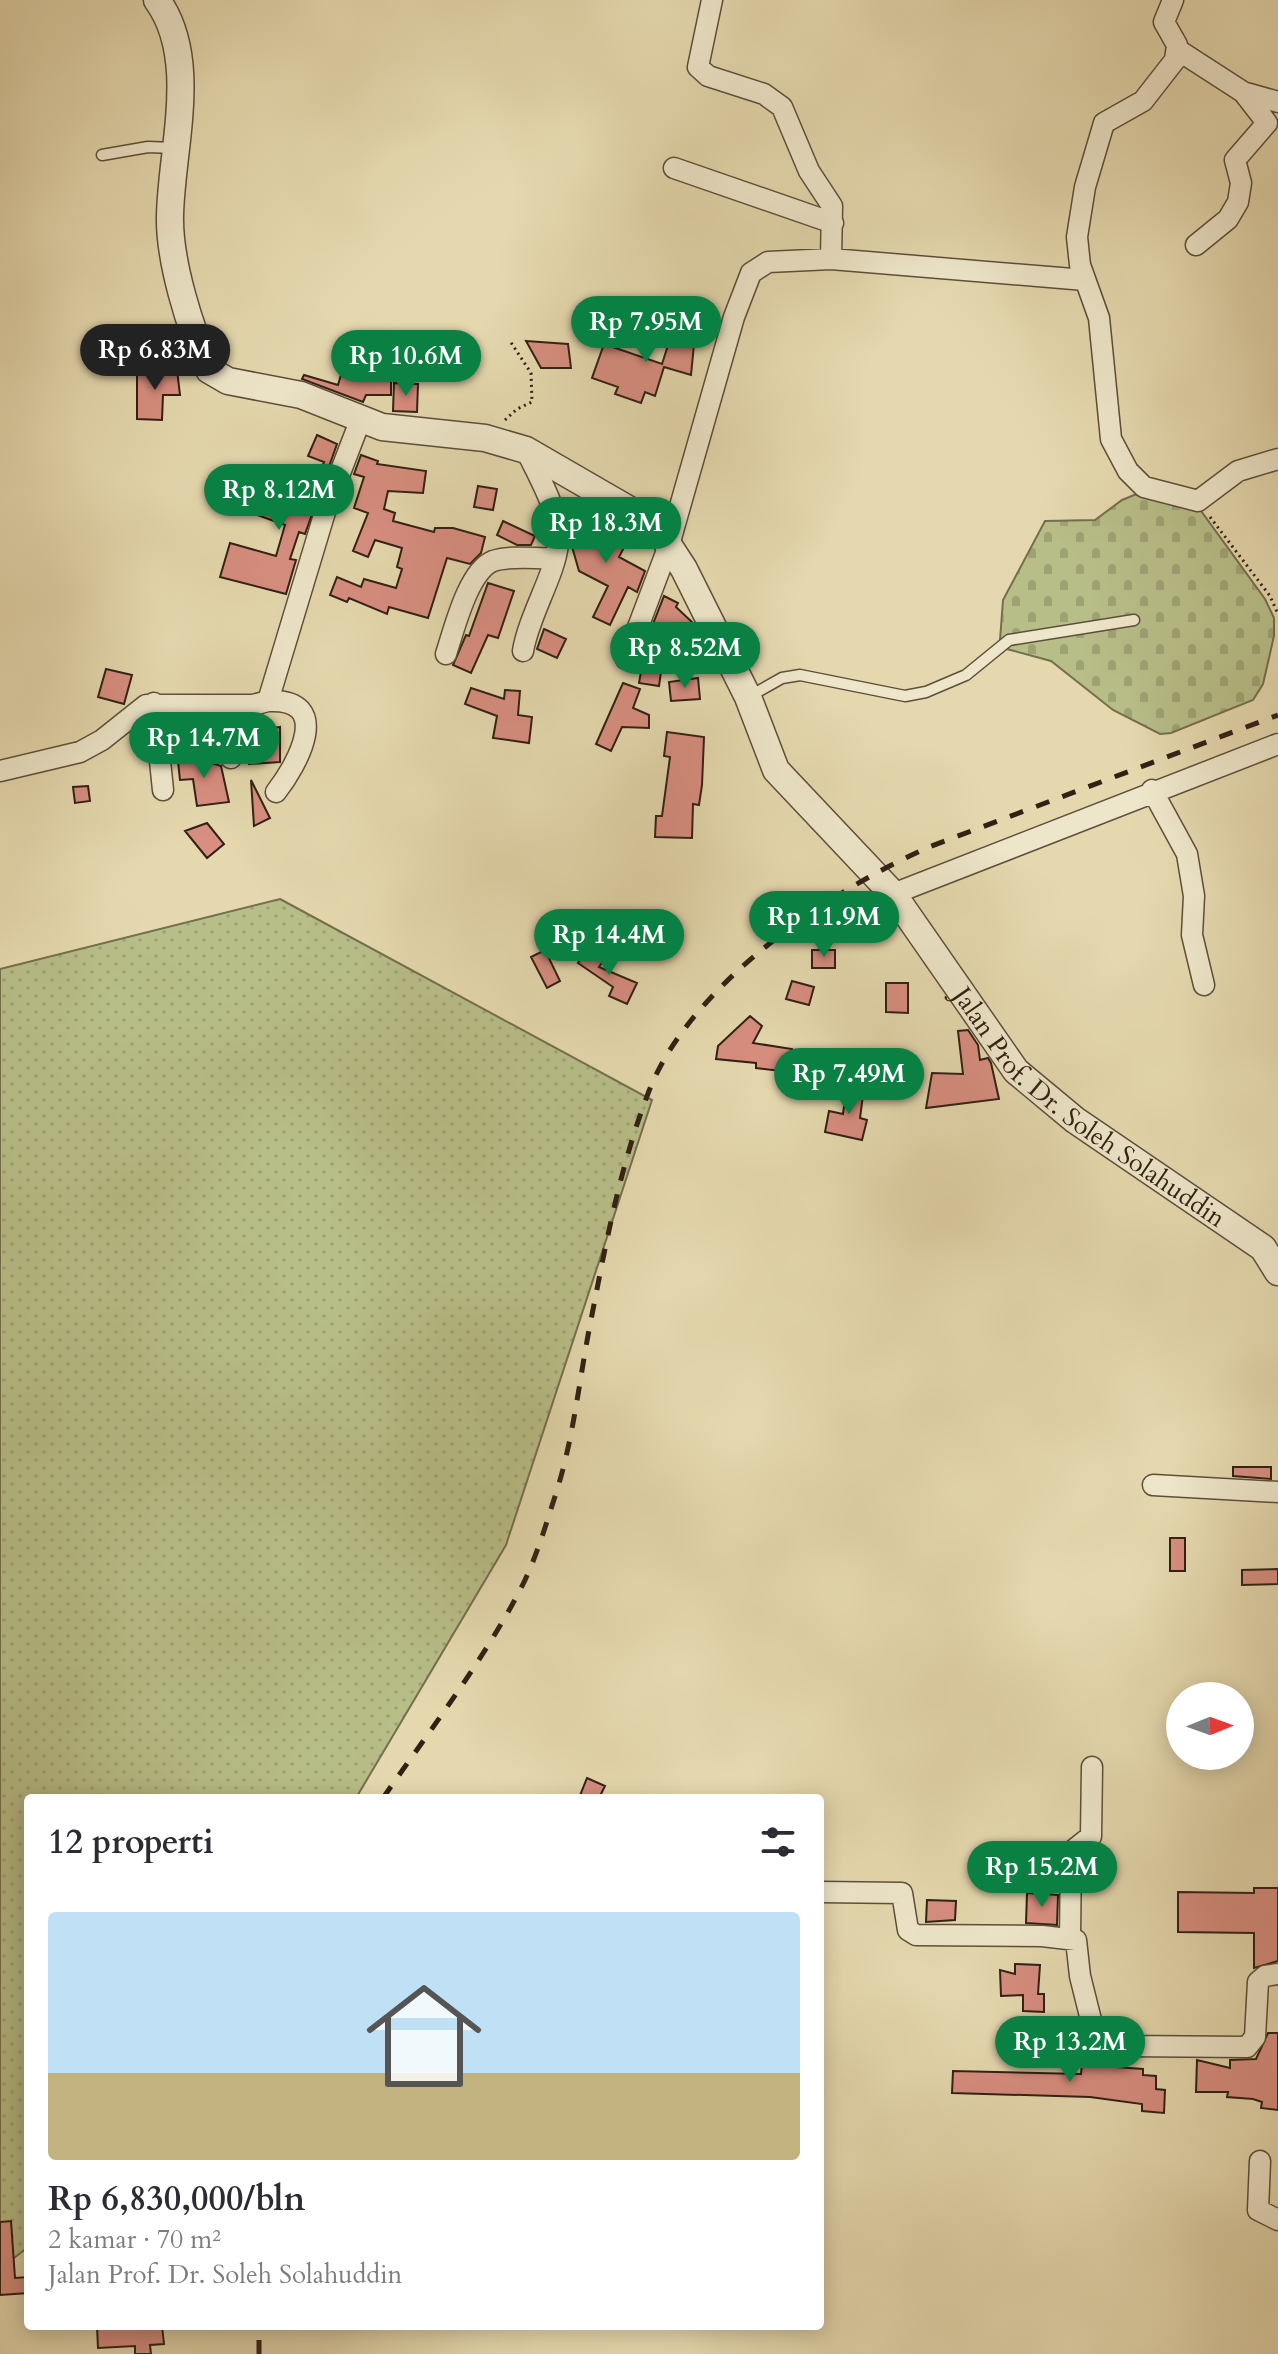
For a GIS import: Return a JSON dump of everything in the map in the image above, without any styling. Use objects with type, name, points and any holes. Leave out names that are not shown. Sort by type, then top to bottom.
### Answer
[{"type":"street","name":"Jalan Prof. Dr. Soleh Solahuddin","points":[[157,0],[172,25],[177,47],[179,93],[171,243],[176,269],[209,370],[228,381],[301,395],[360,421],[382,427],[485,438],[526,450],[647,520],[669,545],[748,697],[776,770],[893,894],[1016,1071],[1075,1120],[1263,1248],[1278,1272]]},
{"type":"street","points":[[712,0],[698,67],[708,76],[764,94],[782,107],[809,171],[829,197],[833,223],[831,259]]},
{"type":"street","points":[[1173,0],[1164,22],[1178,50],[1243,92],[1278,102]]},
{"type":"street","points":[[1178,50],[1175,60],[1143,101],[1111,117],[1100,131],[1079,215],[1077,250],[1101,335],[1111,439],[1128,471],[1144,487],[1198,501],[1238,471],[1278,459]]},
{"type":"street","points":[[1196,245],[1233,211],[1241,183],[1235,160],[1267,123],[1243,92]]},
{"type":"street","points":[[674,168],[833,223]]},
{"type":"street","points":[[626,659],[669,545],[747,280],[756,267],[768,262],[831,259],[1085,280]]},
{"type":"street","points":[[268,701],[320,527],[360,421]]},
{"type":"street","points":[[523,651],[531,616],[555,558],[557,524],[526,450]]},
{"type":"street","points":[[446,654],[472,583],[483,568],[494,561],[555,558]]},
{"type":"street","points":[[0,771],[80,752],[102,740],[137,710],[154,703],[259,705],[283,700],[302,713],[306,731],[296,767],[276,792]]},
{"type":"street","points":[[154,703],[163,790]]},
{"type":"street","points":[[231,758],[234,705]]},
{"type":"street","points":[[893,894],[1152,790],[1278,744]]},
{"type":"street","points":[[1152,790],[1187,854],[1194,896],[1192,935],[1204,985]]},
{"type":"street","points":[[1153,1485],[1278,1492]]},
{"type":"street","points":[[1070,1938],[1071,1852],[1091,1836],[1092,1767]]},
{"type":"street","points":[[824,1892],[898,1892],[906,1901],[908,1930],[916,1935],[1070,1938],[1078,1944],[1078,1967],[1093,2028],[1105,2041],[1125,2046],[1247,2047],[1255,2037],[1258,1982],[1265,1976],[1278,1974]]},
{"type":"street","points":[[1260,2161],[1258,2210],[1278,2220]]},
{"type":"lane","points":[[102,155],[148,147],[174,148]]},
{"type":"lane","points":[[748,697],[782,678],[800,675],[905,696],[926,692],[966,675],[1009,640],[1073,633],[1134,620]]},
{"type":"path","points":[[485,438],[517,409],[532,402],[531,373],[510,341]]},
{"type":"path","points":[[1198,501],[1270,596],[1278,614]]},
{"type":"green space","points":[[1144,491],[1196,504],[1265,599],[1274,618],[1274,636],[1263,684],[1253,700],[1171,733],[1160,734],[1113,710],[1051,661],[1007,649],[1000,640],[1003,600],[1045,521],[1095,520],[1122,500]]},
{"type":"green space","points":[[280,899],[652,1100],[506,1545],[358,1794],[24,1794],[24,2250],[0,2269],[0,969]]},
{"type":"building","points":[[677,317],[696,324],[691,375],[664,367],[655,396],[645,392],[641,403],[615,394],[618,387],[592,378],[604,344],[662,364]]},
{"type":"building","points":[[526,341],[568,344],[571,368],[541,368]]},
{"type":"building","points":[[350,344],[391,355],[386,374],[391,375],[391,395],[366,395],[363,402],[302,379],[304,375],[338,385]]},
{"type":"building","points":[[137,370],[177,370],[180,395],[163,395],[162,420],[137,419]]},
{"type":"building","points":[[394,383],[418,384],[417,412],[393,411]]},
{"type":"building","points":[[317,435],[337,444],[305,534],[299,532],[290,559],[296,560],[286,594],[220,577],[230,543],[276,556],[285,525],[257,515],[268,485],[308,499],[324,462],[308,456]]},
{"type":"building","points":[[361,455],[378,461],[377,464],[426,471],[423,493],[388,491],[384,509],[395,513],[393,521],[434,532],[435,528],[453,528],[485,537],[481,553],[470,564],[447,558],[428,618],[389,607],[387,614],[349,598],[347,602],[330,595],[337,577],[361,587],[364,579],[396,588],[402,569],[397,567],[402,548],[375,540],[368,557],[353,551],[368,513],[354,508],[364,477],[354,474]]},
{"type":"building","points":[[478,486],[497,489],[493,510],[474,507]]},
{"type":"building","points":[[584,517],[615,533],[618,529],[630,536],[619,557],[645,571],[637,592],[628,587],[610,625],[593,617],[608,586],[579,571],[571,543]]},
{"type":"building","points":[[503,521],[535,536],[531,545],[517,545],[497,535]]},
{"type":"building","points":[[488,583],[514,591],[498,638],[488,635],[471,673],[453,665],[466,635],[469,636]]},
{"type":"building","points":[[664,596],[678,603],[676,607],[693,623],[698,634],[694,652],[675,649],[678,637],[653,624]]},
{"type":"building","points":[[544,629],[566,639],[557,658],[537,649]]},
{"type":"building","points":[[644,655],[663,658],[659,686],[639,683]]},
{"type":"building","points":[[106,669],[132,675],[124,704],[98,697]]},
{"type":"building","points":[[698,678],[700,699],[671,701],[669,682]]},
{"type":"building","points":[[623,683],[640,689],[633,708],[649,715],[649,728],[622,727],[611,751],[596,744]]},
{"type":"building","points":[[471,688],[504,699],[505,690],[520,691],[518,715],[532,717],[529,743],[493,738],[497,716],[465,704]]},
{"type":"building","points":[[177,718],[218,718],[219,742],[176,747]]},
{"type":"building","points":[[280,727],[280,762],[249,764],[247,732]]},
{"type":"building","points":[[667,732],[704,737],[702,785],[699,805],[693,804],[692,838],[655,837],[656,816],[662,816],[670,757],[664,756]]},
{"type":"building","points":[[177,752],[221,766],[229,802],[197,806],[193,779],[180,780]]},
{"type":"building","points":[[251,780],[270,818],[254,826]]},
{"type":"building","points":[[88,786],[90,801],[75,803],[73,787]]},
{"type":"building","points":[[207,823],[224,844],[207,858],[185,831]]},
{"type":"building","points":[[560,922],[563,952],[547,940],[545,924]]},
{"type":"building","points":[[588,948],[604,960],[599,967],[637,983],[627,1004],[609,996],[613,987],[578,963]]},
{"type":"building","points":[[545,950],[560,981],[547,988],[531,957]]},
{"type":"building","points":[[812,950],[835,950],[835,968],[812,968]]},
{"type":"building","points":[[792,981],[814,987],[809,1005],[786,999]]},
{"type":"building","points":[[886,983],[908,983],[908,1013],[886,1012]]},
{"type":"building","points":[[750,1016],[762,1026],[753,1043],[792,1049],[789,1072],[756,1068],[756,1063],[716,1059],[718,1046]]},
{"type":"building","points":[[968,1030],[978,1045],[980,1060],[988,1058],[991,1063],[999,1099],[926,1108],[932,1073],[963,1074],[958,1031]]},
{"type":"building","points":[[847,1086],[864,1087],[860,1118],[867,1120],[862,1140],[825,1132],[829,1111],[843,1114]]},
{"type":"building","points":[[1233,1467],[1271,1467],[1271,1479],[1233,1476]]},
{"type":"building","points":[[1170,1538],[1185,1538],[1185,1571],[1170,1571]]},
{"type":"building","points":[[1278,1569],[1278,1584],[1242,1585],[1242,1570]]},
{"type":"building","points":[[587,1778],[605,1786],[601,1794],[581,1794]]},
{"type":"building","points":[[1254,1888],[1278,1888],[1278,1961],[1254,1968],[1254,1933],[1178,1932],[1178,1892],[1254,1893]]},
{"type":"building","points":[[1027,1893],[1058,1895],[1057,1925],[1026,1923]]},
{"type":"building","points":[[927,1900],[956,1901],[955,1920],[926,1922]]},
{"type":"building","points":[[1015,1964],[1040,1965],[1038,1994],[1044,1994],[1044,2012],[1023,2011],[1023,1995],[1001,1996],[1000,1970],[1015,1974]]},
{"type":"building","points":[[1268,2033],[1278,2033],[1278,2110],[1261,2108],[1262,2102],[1253,2099],[1227,2097],[1228,2092],[1196,2092],[1197,2060],[1230,2068],[1230,2060],[1256,2059]]},
{"type":"building","points":[[1088,2057],[1117,2058],[1116,2067],[1143,2069],[1143,2075],[1156,2076],[1156,2089],[1165,2090],[1164,2113],[1142,2111],[1142,2104],[1090,2097],[952,2093],[953,2071],[1081,2074],[1082,2063],[1087,2064]]},
{"type":"building","points":[[11,2221],[15,2278],[24,2277],[24,2293],[0,2295],[0,2222]]},
{"type":"building","points":[[97,2330],[162,2330],[164,2344],[150,2345],[151,2354],[135,2354],[135,2346],[98,2348]]},
{"type":"railway","points":[[386,1794],[488,1645],[531,1567],[567,1451],[607,1239],[629,1149],[649,1091],[669,1052],[696,1014],[729,979],[767,946],[807,916],[890,866],[929,847],[1278,715]]},
{"type":"railway","points":[[259,2330],[259,2354]]}]
